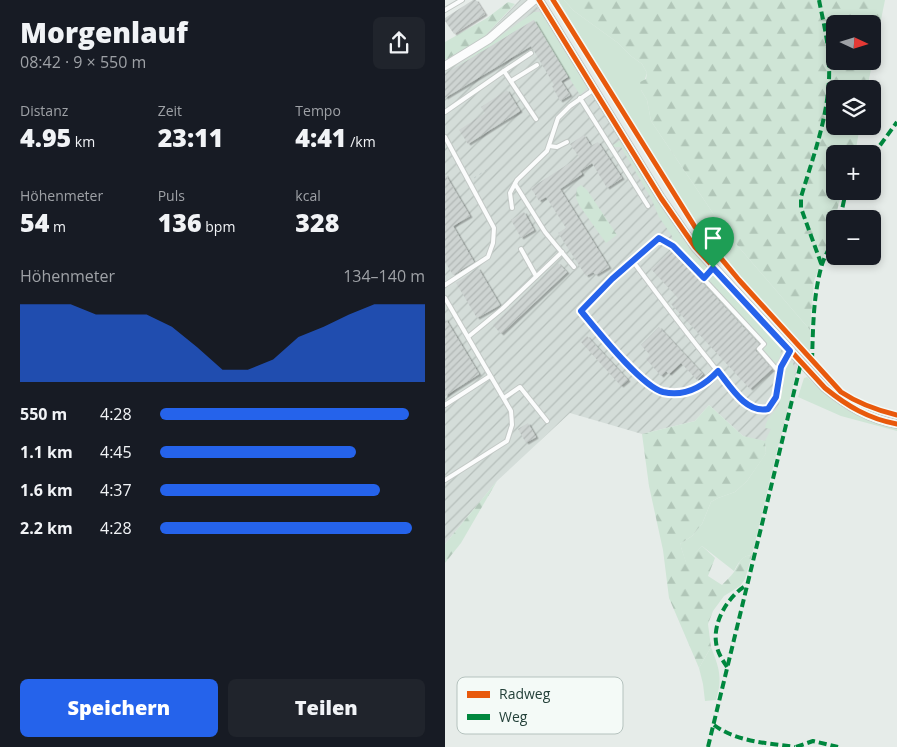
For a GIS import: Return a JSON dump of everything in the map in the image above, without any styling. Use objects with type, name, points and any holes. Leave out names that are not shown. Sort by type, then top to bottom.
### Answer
[{"type":"street","points":[[445,66],[489,39],[534,0]]},
{"type":"street","points":[[539,0],[661,198],[695,247],[825,388],[845,404],[875,419],[897,424]]},
{"type":"lane","points":[[445,10],[463,0]]},
{"type":"lane","points":[[445,112],[531,53]]},
{"type":"lane","points":[[511,81],[537,65]]},
{"type":"lane","points":[[504,71],[536,119]]},
{"type":"lane","points":[[512,208],[510,193],[517,180],[541,157],[549,146],[558,118],[580,98],[593,90]]},
{"type":"lane","points":[[580,98],[648,206]]},
{"type":"lane","points":[[445,138],[494,228],[493,243],[488,256],[445,285]]},
{"type":"lane","points":[[549,146],[557,147],[567,142]]},
{"type":"lane","points":[[515,184],[545,232],[574,267]]},
{"type":"lane","points":[[718,371],[698,388],[679,392],[662,392],[650,385],[625,362],[581,311],[632,260],[659,238],[673,246],[764,344],[759,349],[779,372]]},
{"type":"lane","points":[[521,248],[536,276]]},
{"type":"lane","points":[[468,337],[562,252]]},
{"type":"lane","points":[[632,260],[663,303],[718,371],[747,404],[755,409],[762,411],[768,409],[776,397],[779,372],[790,351]]},
{"type":"lane","points":[[704,278],[713,268]]},
{"type":"lane","points":[[445,298],[511,411],[512,425],[507,441],[445,480]]},
{"type":"lane","points":[[445,405],[490,376]]},
{"type":"lane","points":[[504,398],[520,387],[547,421]]},
{"type":"path","points":[[469,181],[487,170]]},
{"type":"shaded area","points":[[520,0],[532,0],[543,15],[687,242],[798,364],[779,444],[743,436],[709,405],[695,421],[642,434],[570,413],[497,481],[445,544],[445,60],[483,38]]},
{"type":"green space","points":[[558,0],[564,0],[574,11],[618,43],[642,64],[647,73],[641,90],[647,100],[651,121],[725,231],[810,330],[810,355],[723,258],[702,231]]},
{"type":"green space","points":[[564,0],[885,0],[881,20],[881,15],[826,15],[826,70],[871,70],[869,80],[826,80],[826,135],[858,135],[857,145],[826,145],[826,200],[840,200],[837,210],[826,210],[826,250],[814,281],[810,330],[725,231],[651,121],[647,100],[641,90],[640,82],[646,79],[647,73],[642,64],[618,43],[574,11]]},
{"type":"green space","points":[[508,2],[515,4],[483,38],[445,60],[445,42],[487,18]]},
{"type":"green space","points":[[534,12],[541,12],[587,85],[587,88],[580,95],[533,20],[455,68]]},
{"type":"green space","points":[[621,140],[687,242],[709,268],[703,274],[673,243],[672,236],[659,217],[651,198],[621,147],[614,147],[613,145]]},
{"type":"green space","points":[[581,185],[587,190],[617,235],[606,243],[579,205],[576,197],[577,188]]},
{"type":"green space","points":[[715,274],[778,342],[781,354],[775,364],[763,350],[766,344],[707,278]]},
{"type":"green space","points":[[789,363],[793,363],[795,376],[752,555],[743,558],[734,571],[702,546],[686,563],[680,544],[692,536],[702,524],[711,502],[735,492],[747,481],[766,453],[765,441],[771,429],[765,428],[766,424],[779,404],[786,367]]},
{"type":"green space","points":[[807,377],[828,396],[848,410],[870,420],[897,427],[897,431],[841,416],[798,397],[804,378]]},
{"type":"green space","points":[[709,405],[743,436],[765,441],[766,453],[747,481],[735,492],[711,502],[702,524],[692,536],[680,544],[686,562],[702,546],[715,558],[708,576],[722,585],[743,558],[752,555],[745,579],[740,586],[724,596],[713,611],[708,624],[711,647],[699,668],[669,598],[663,550],[649,486],[642,434],[695,421]]},
{"type":"green space","points":[[497,481],[461,543],[445,563],[445,544]]},
{"type":"green space","points":[[711,647],[720,679],[716,700],[705,701],[699,668]]},
{"type":"building","points":[[473,0],[476,0],[485,14],[454,34],[445,18]]},
{"type":"building","points":[[534,20],[568,77],[561,81],[570,95],[560,101],[552,86],[554,85],[531,46],[445,98],[445,74]]},
{"type":"building","points":[[507,90],[520,111],[468,144],[459,130],[485,113],[481,107]]},
{"type":"building","points":[[584,135],[591,146],[598,142],[622,178],[607,188],[592,163],[580,171],[582,174],[560,189],[609,267],[596,275],[593,272],[586,276],[558,233],[566,228],[546,197],[539,201],[531,188],[579,157],[570,144]]},
{"type":"building","points":[[445,174],[470,216],[453,226],[474,262],[453,275],[445,262]]},
{"type":"building","points":[[524,212],[534,230],[521,238],[511,220]]},
{"type":"building","points":[[672,250],[759,344],[755,350],[772,369],[750,389],[671,304],[678,298],[651,269]]},
{"type":"building","points":[[558,263],[567,272],[501,334],[493,325]]},
{"type":"building","points":[[478,268],[500,305],[477,318],[456,283]]},
{"type":"building","points":[[445,318],[479,374],[445,396]]},
{"type":"building","points":[[659,327],[703,374],[697,380],[681,363],[669,374],[666,371],[661,376],[646,359],[650,355],[641,345]]},
{"type":"building","points":[[587,336],[628,380],[621,386],[581,342]]},
{"type":"building","points":[[528,423],[536,437],[526,443],[518,429]]},
{"type":"marked path","points":[[819,0],[828,49],[829,82],[816,148],[801,197],[801,208],[822,266]]},
{"type":"marked path","points":[[880,145],[897,122]]},
{"type":"marked path","points":[[842,210],[844,200]]},
{"type":"marked path","points":[[812,361],[816,291],[826,255]]},
{"type":"marked path","points":[[708,747],[801,363]]},
{"type":"marked path","points":[[727,667],[717,646],[717,626],[728,602],[740,589],[747,585]]},
{"type":"marked path","points":[[714,725],[723,731],[742,738],[795,747]]},
{"type":"marked path","points":[[796,747],[813,741],[838,747]]},
{"type":"cycle path","points":[[539,0],[661,198],[695,247],[825,388],[859,411],[877,419],[897,424]]},
{"type":"cycle path","points":[[553,0],[695,227],[739,280],[841,392],[868,406],[897,415]]},
{"type":"route","points":[[659,238],[673,246],[704,278],[713,268],[790,351],[781,367],[776,397],[768,409],[762,411],[747,404],[718,371],[698,388],[679,392],[662,392],[650,385],[625,362],[581,311],[632,260],[659,238]]}]
